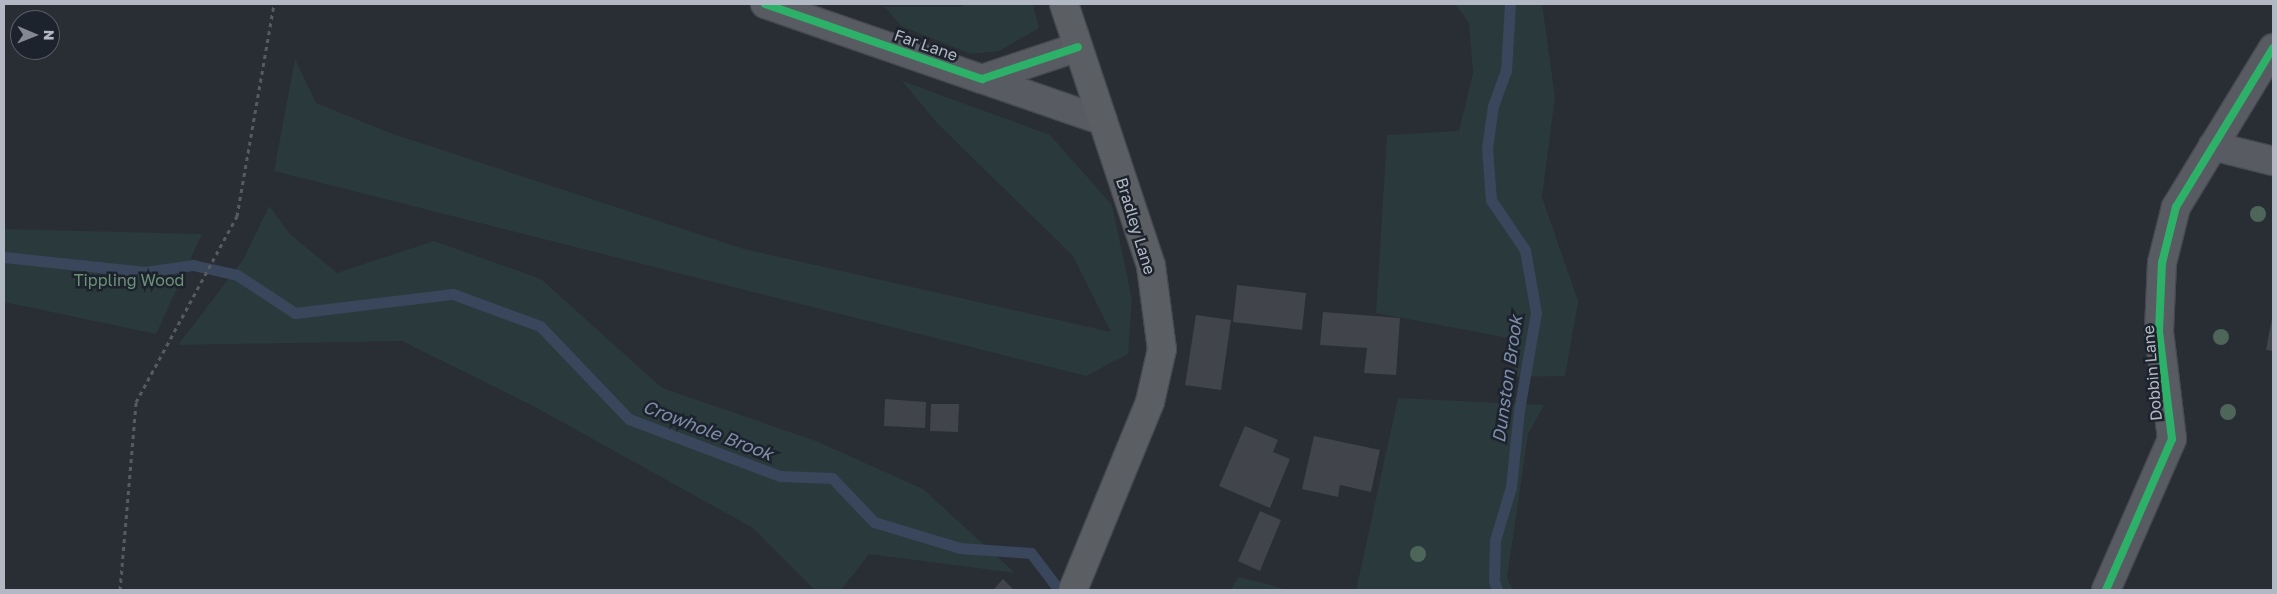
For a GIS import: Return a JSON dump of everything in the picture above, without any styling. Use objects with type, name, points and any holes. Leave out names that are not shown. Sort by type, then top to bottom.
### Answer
[{"type":"main road","name":"Bradley Lane","points":[[1064,4],[1151,266],[1162,349],[1150,402],[1073,590]]},
{"type":"street","name":"Far Lane","points":[[765,4],[1102,120]]},
{"type":"street","points":[[982,79],[1078,47]]},
{"type":"street","name":"Dobbin Lane","points":[[2106,590],[2172,439],[2159,331],[2162,263],[2176,208],[2273,48]]},
{"type":"street","points":[[2213,146],[2273,161]]},
{"type":"path","points":[[120,590],[136,402],[237,216],[274,4]]},
{"type":"green space","points":[[963,4],[1033,4],[1039,28],[999,51],[971,54],[901,26],[885,7],[962,7]]},
{"type":"green space","points":[[1455,4],[1542,4],[1555,97],[1542,197],[1578,301],[1565,376],[1513,377],[1519,340],[1376,313],[1387,135],[1459,131],[1473,73],[1469,23]]},
{"type":"green space","points":[[295,59],[316,103],[390,133],[744,249],[1111,332],[1073,256],[938,124],[902,81],[1050,135],[1112,205],[1132,300],[1128,354],[1086,376],[274,171]]},
{"type":"green space","points":[[269,206],[291,235],[337,273],[434,241],[541,279],[662,388],[816,441],[923,489],[1015,573],[869,554],[841,590],[815,590],[753,528],[535,407],[402,341],[178,345],[243,260]]},
{"type":"green space","name":"Tippling Wood","points":[[4,229],[202,234],[156,334],[4,302]]},
{"type":"green space","points":[[1398,398],[1544,405],[1528,434],[1507,578],[1513,590],[1356,590]]},
{"type":"green space","points":[[1238,577],[1264,583],[1287,590],[1231,590]]},
{"type":"building","points":[[1237,285],[1306,293],[1302,330],[1233,322]]},
{"type":"building","points":[[1323,312],[1400,318],[1396,375],[1364,373],[1367,348],[1320,345]]},
{"type":"building","points":[[2273,313],[2273,351],[2266,350]]},
{"type":"building","points":[[1196,315],[1231,320],[1221,390],[1185,385]]},
{"type":"building","points":[[885,399],[926,402],[925,428],[884,426]]},
{"type":"building","points":[[931,404],[959,404],[958,432],[930,431]]},
{"type":"building","points":[[1245,426],[1278,440],[1273,452],[1290,459],[1270,508],[1219,486]]},
{"type":"building","points":[[1314,436],[1380,450],[1371,492],[1340,485],[1338,497],[1302,489]]},
{"type":"building","points":[[1260,511],[1281,520],[1260,571],[1238,561]]},
{"type":"building","points":[[1003,579],[1014,590],[993,590]]},
{"type":"waterway","name":"Dunston Brook","points":[[1497,590],[1494,581],[1495,540],[1511,487],[1519,410],[1536,313],[1525,250],[1491,200],[1487,148],[1493,106],[1506,71],[1510,4]]},
{"type":"waterway","name":"Crowhole Brook","points":[[4,257],[145,272],[193,265],[237,275],[295,313],[453,294],[540,326],[629,419],[780,476],[832,478],[874,522],[960,548],[1031,553],[1059,590]]},
{"type":"cycle path","points":[[765,4],[982,79],[1078,47]]},
{"type":"cycle path","points":[[2106,590],[2172,439],[2159,331],[2162,263],[2176,207],[2273,48]]}]
